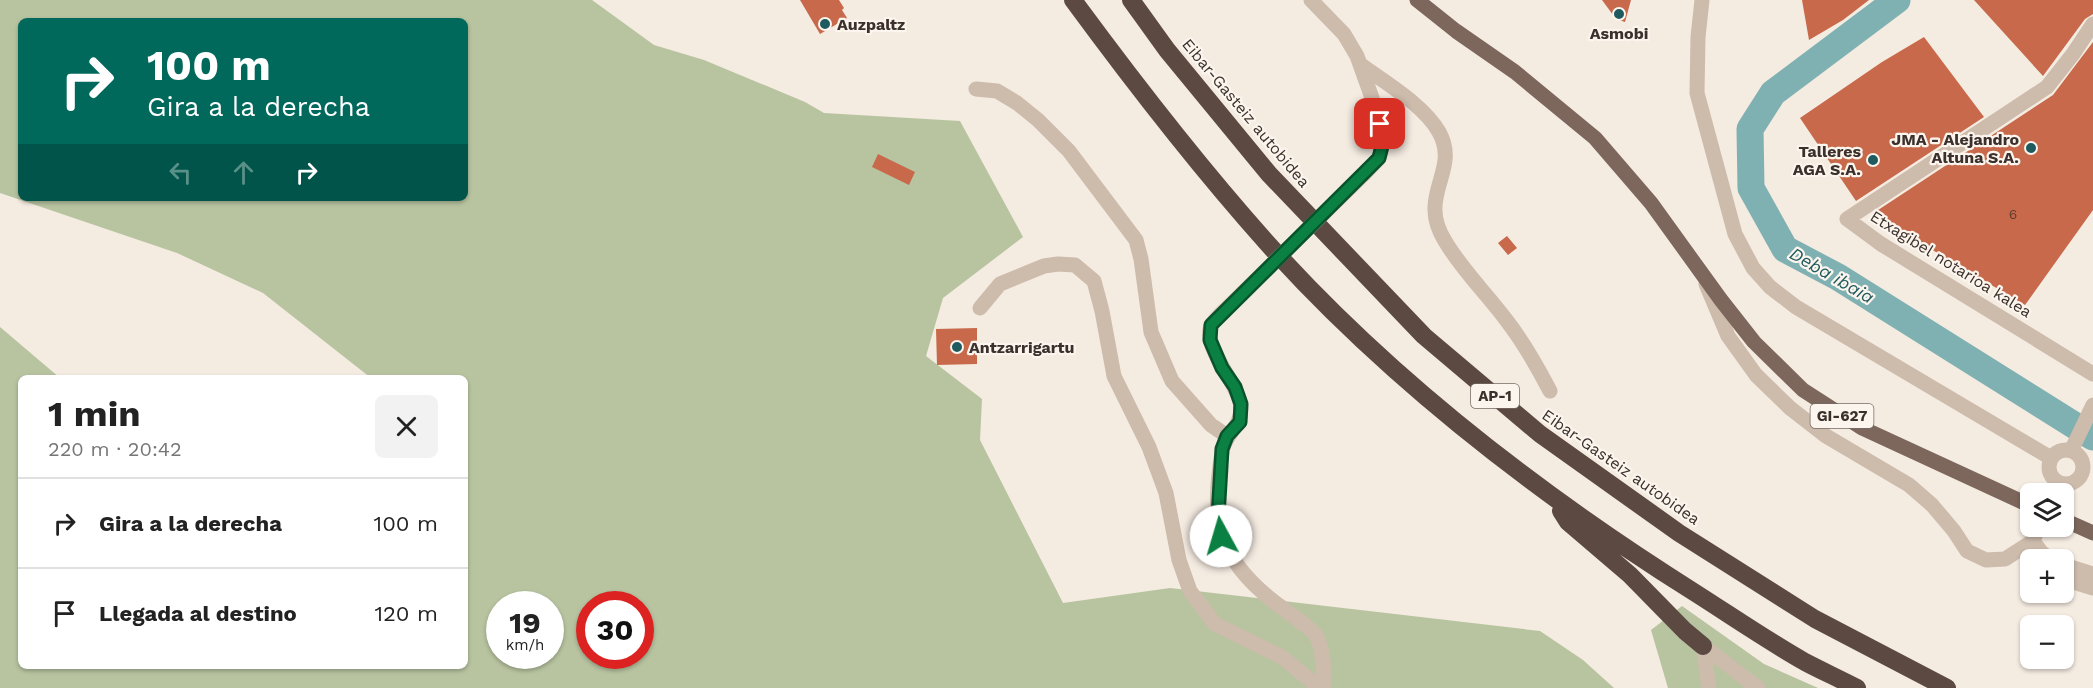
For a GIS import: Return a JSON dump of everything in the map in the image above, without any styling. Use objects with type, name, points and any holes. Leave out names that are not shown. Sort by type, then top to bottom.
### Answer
[{"type":"highway","name":"AP-1","points":[[1073,0],[1127,72],[1268,244],[1346,323],[1416,388],[1485,446],[1554,499],[1660,571],[1805,662],[1857,688]]},
{"type":"highway","name":"Eibar-Gasteiz autobidea","points":[[1131,0],[1167,50],[1269,174],[1424,336],[1522,419],[1549,441],[1708,551],[1815,619],[1947,688]]},
{"type":"highway","points":[[1554,499],[1568,522],[1630,575],[1703,646]]},
{"type":"main road","name":"GI-627","points":[[1417,0],[1456,31],[1515,72],[1595,138],[1651,203],[1754,342],[1803,390],[1862,428],[2020,501]]},
{"type":"main road","points":[[2074,525],[2093,533]]},
{"type":"street","points":[[1311,0],[1344,34],[1360,64],[1384,138],[1379,158],[1211,325],[1210,340],[1222,368],[1235,387],[1241,404],[1240,422],[1227,436],[1222,449],[1218,517],[1221,536],[1241,572],[1316,635],[1323,660],[1323,688]]},
{"type":"street","points":[[1702,0],[1698,37],[1697,93],[1735,234],[1753,268],[1770,287],[1796,307],[2051,458]]},
{"type":"street","name":"Etxagibel notarioa kalea","points":[[2093,24],[2047,87],[1847,219],[1881,244],[2093,374]]},
{"type":"street","points":[[1360,64],[1420,109],[1439,132],[1446,153],[1444,170],[1434,196],[1434,219],[1445,241],[1530,353],[1550,391]]},
{"type":"street","points":[[976,89],[997,92],[1017,103],[1038,120],[1069,151],[1136,240],[1141,259],[1151,332],[1172,381],[1211,425],[1227,436]]},
{"type":"street","points":[[980,308],[1000,284],[1044,266],[1075,265],[1094,281],[1114,376],[1149,447],[1166,493],[1179,560],[1190,591],[1215,624],[1282,657],[1316,688]]},
{"type":"street","points":[[1700,272],[1728,336],[1756,375],[1790,408],[1826,436],[1909,485],[1932,505],[1967,551],[1986,560],[2005,559],[2033,541]]},
{"type":"street","points":[[2073,483],[2087,477],[2073,446],[2093,405]]},
{"type":"street","points":[[2054,483],[2049,473],[2051,458],[2059,451],[2073,446]]},
{"type":"street","points":[[2032,549],[2035,537]]},
{"type":"street","points":[[2033,541],[2039,549]]},
{"type":"street","points":[[2074,568],[2093,574]]},
{"type":"street","points":[[2074,582],[2093,588]]},
{"type":"street","points":[[1703,646],[1709,688]]},
{"type":"street","points":[[1703,646],[1758,688]]},
{"type":"green space","points":[[0,0],[592,0],[654,45],[704,60],[805,102],[824,113],[960,121],[1023,237],[943,298],[926,356],[982,399],[980,440],[1063,603],[1170,588],[1540,631],[1583,660],[1614,688],[0,688],[0,327],[56,375],[18,375],[18,669],[468,669],[468,375],[367,375],[263,293],[177,253],[24,201],[468,201],[468,18],[18,18],[18,199],[0,193]]},
{"type":"green space","points":[[1682,606],[1764,664],[1818,688],[1668,688],[1651,630]]},
{"type":"building","name":"Auzpaltz","points":[[800,0],[839,0],[847,18],[820,34]]},
{"type":"building","name":"Asmobi","points":[[1602,0],[1631,0],[1625,22],[1616,19]]},
{"type":"building","points":[[1802,0],[1869,0],[1843,20],[1809,40]]},
{"type":"building","points":[[1974,0],[2093,0],[2093,14],[2085,19],[2043,76]]},
{"type":"building","name":"Talleres AGA S.A.","points":[[1924,37],[1984,117],[1856,201],[1800,118],[1882,62]]},
{"type":"building","name":"JMA - Alejandro Altuna S.A.","points":[[2093,42],[2093,210],[2025,305],[1872,214],[2053,95]]},
{"type":"building","points":[[878,154],[915,172],[909,185],[872,167]]},
{"type":"building","points":[[1507,236],[1517,248],[1508,255],[1498,243]]},
{"type":"building","name":"Antzarrigartu","points":[[977,328],[977,364],[937,365],[936,329]]},
{"type":"waterway","name":"Deba ibaia","points":[[1897,0],[1773,93],[1750,129],[1751,188],[1785,249],[1838,277],[2093,437]]},
{"type":"place","name":"Asmobi","points":[[1619,14]]},
{"type":"place","name":"Auzpaltz","points":[[825,24]]},
{"type":"place","name":"JMA - Alejandro Altuna S.A.","points":[[2031,148]]},
{"type":"place","name":"Talleres AGA S.A.","points":[[1873,160]]},
{"type":"place","name":"Antzarrigartu","points":[[957,347]]},
{"type":"route","points":[[1221,536],[1218,517],[1222,449],[1227,436],[1240,422],[1241,404],[1235,387],[1222,368],[1210,340],[1211,325],[1379,158],[1384,138],[1380,124]]}]
